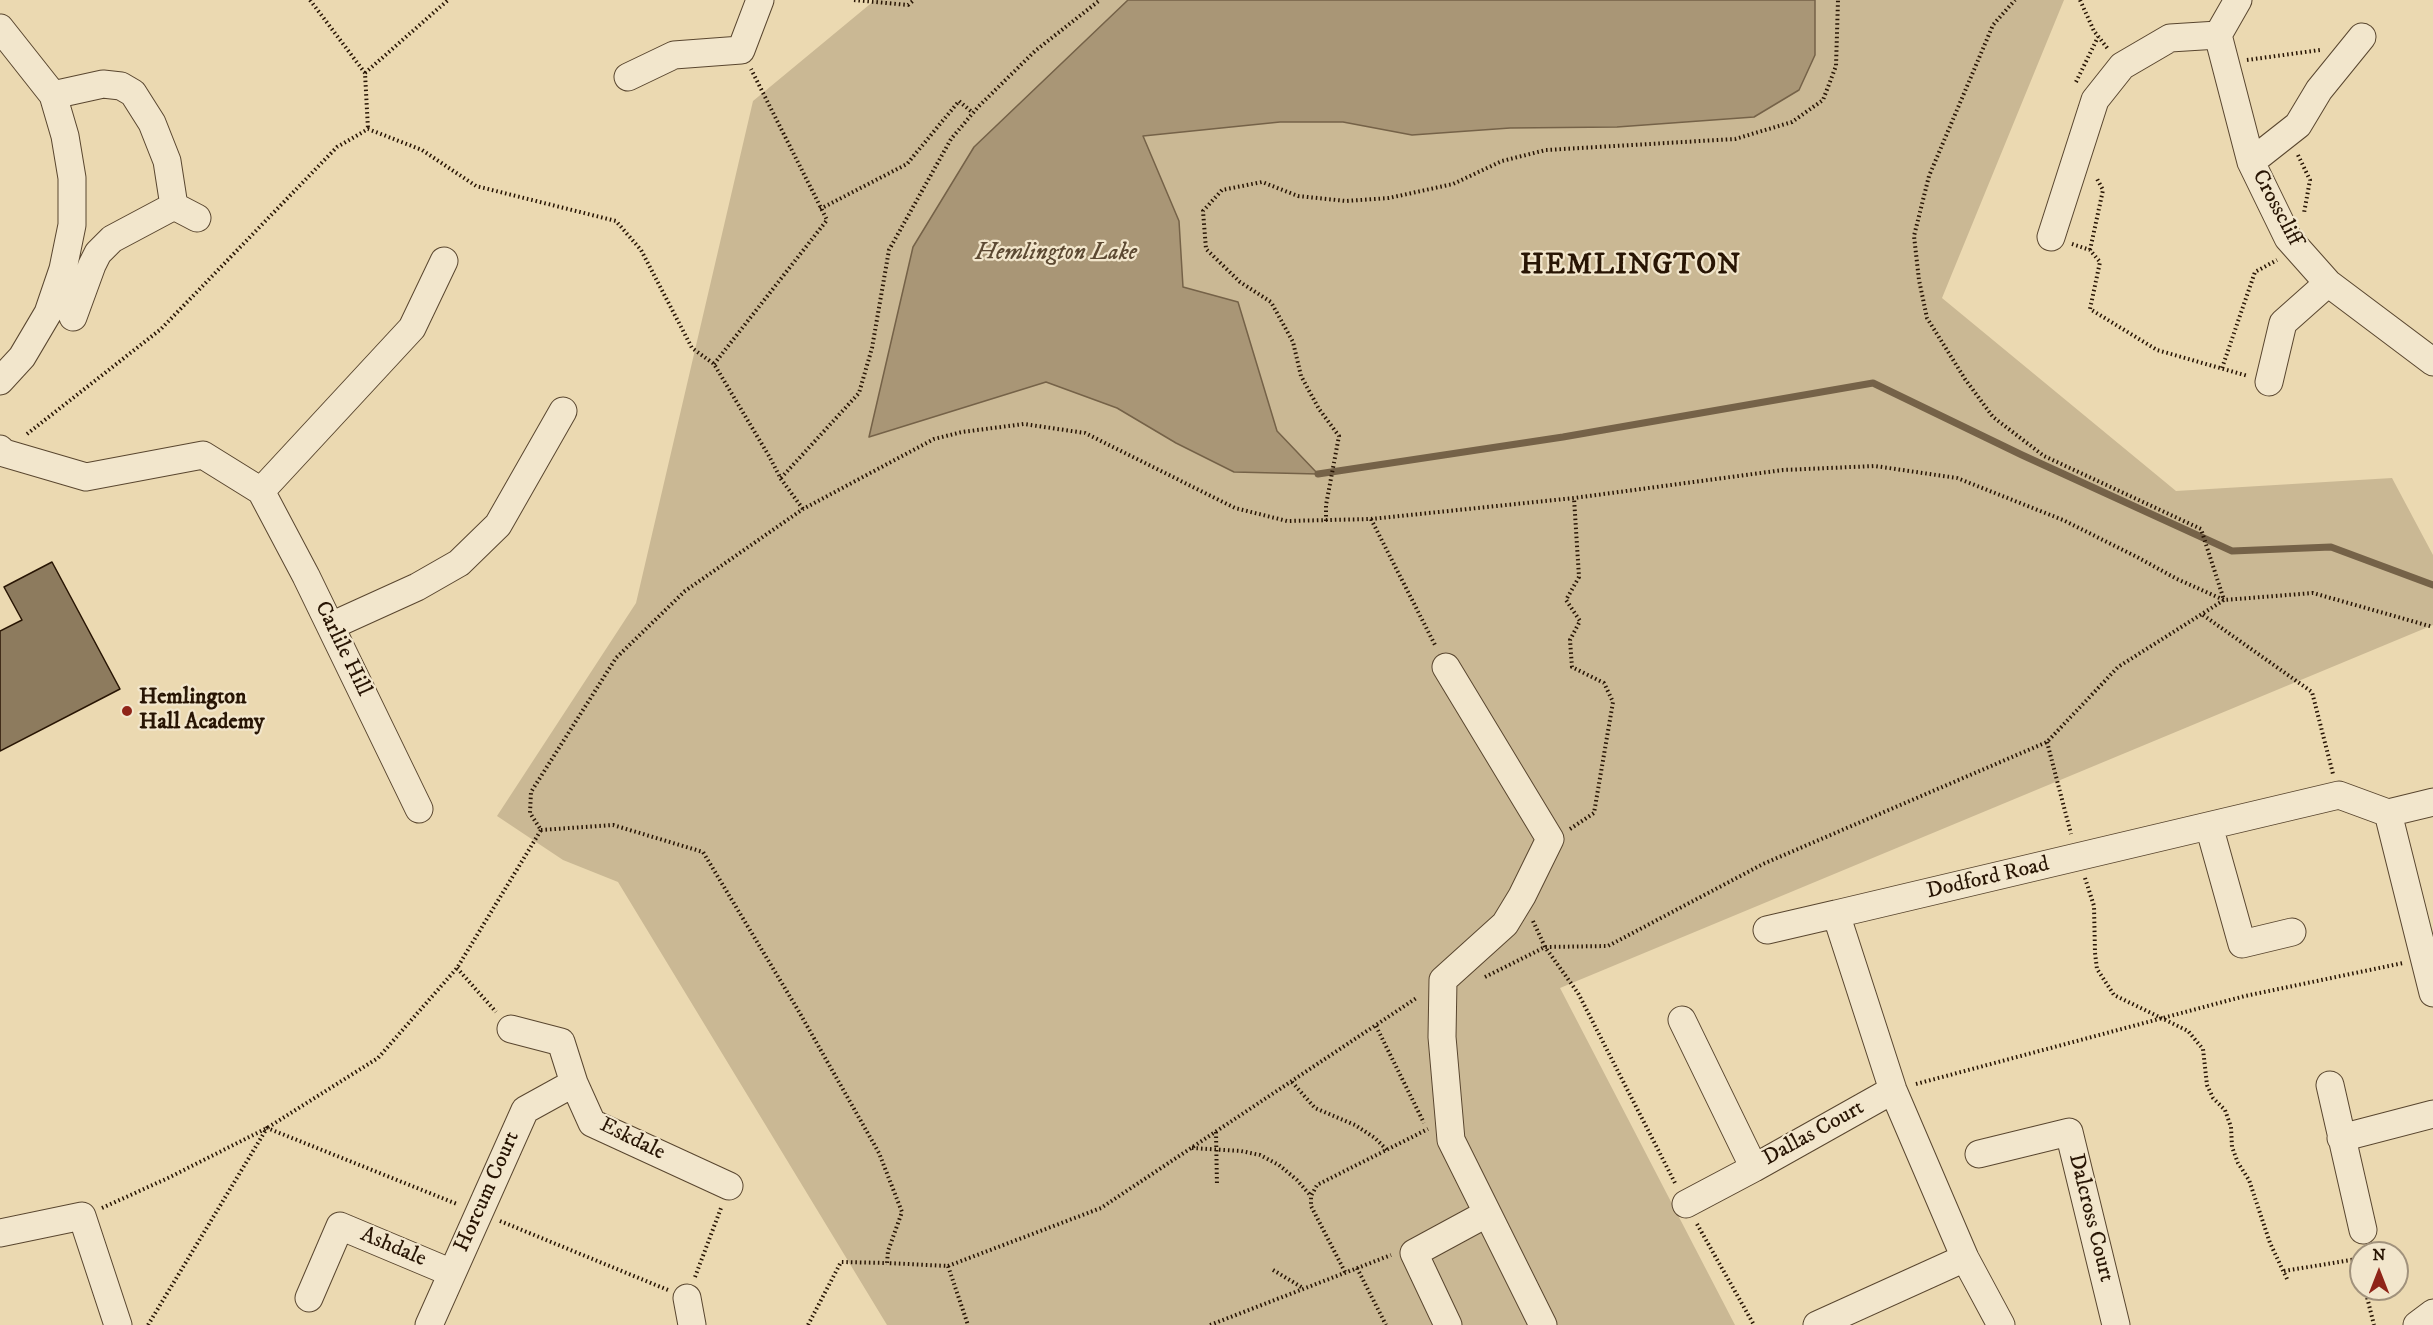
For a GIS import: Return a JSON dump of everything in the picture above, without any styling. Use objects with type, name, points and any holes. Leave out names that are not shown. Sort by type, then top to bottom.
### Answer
[{"type":"street","points":[[628,77],[674,54],[741,50],[760,0]]},
{"type":"street","points":[[2051,237],[2095,100],[2122,66],[2170,38],[2218,35],[2238,0]]},
{"type":"street","points":[[0,28],[52,95],[65,136],[72,178],[72,225],[63,269],[48,313],[22,357],[0,381]]},
{"type":"street","name":"Crosscliff","points":[[2218,35],[2251,162],[2288,238],[2328,283],[2431,356]]},
{"type":"street","points":[[2251,162],[2298,124],[2319,90],[2357,43]]},
{"type":"street","points":[[52,95],[103,84],[121,86],[133,93],[152,123],[186,212],[146,219],[112,239],[98,253],[73,317]]},
{"type":"street","points":[[0,449],[4,453],[86,477],[203,455],[261,491],[412,328],[444,261]]},
{"type":"street","points":[[2270,382],[2283,323],[2328,283]]},
{"type":"street","points":[[331,626],[417,586],[459,563],[498,525],[563,411]]},
{"type":"street","name":"Carlile Hill","points":[[261,491],[331,626],[419,809]]},
{"type":"street","points":[[1446,667],[1550,839],[1522,896],[1505,924],[1443,980],[1442,1037],[1451,1140],[1543,1325]]},
{"type":"street","points":[[2339,795],[2388,813],[2433,802]]},
{"type":"street","name":"Dodford Road","points":[[1767,930],[2339,795]]},
{"type":"street","points":[[2388,813],[2433,993]]},
{"type":"street","points":[[2209,826],[2242,944],[2292,932]]},
{"type":"street","points":[[1836,914],[1893,1090],[1965,1258],[2001,1325]]},
{"type":"street","name":"Dallas Court","points":[[1682,1020],[1754,1168],[1893,1090]]},
{"type":"street","name":"Eskdale","points":[[511,1029],[561,1042],[574,1083],[592,1123],[729,1186]]},
{"type":"street","name":"Horcum Court","points":[[429,1325],[525,1110],[574,1083]]},
{"type":"street","points":[[2330,1085],[2363,1230]]},
{"type":"street","points":[[2342,1138],[2433,1114]]},
{"type":"street","name":"Dalcross Court","points":[[1979,1154],[2069,1132],[2116,1325]]},
{"type":"street","points":[[1686,1204],[1754,1168]]},
{"type":"street","points":[[1448,1325],[1414,1254],[1486,1214]]},
{"type":"street","points":[[0,1233],[82,1216],[118,1325]]},
{"type":"street","name":"Ashdale","points":[[309,1298],[340,1226],[452,1273]]},
{"type":"street","points":[[1817,1325],[1965,1258]]},
{"type":"street","points":[[687,1298],[692,1325]]},
{"type":"path","points":[[310,0],[365,73],[368,129]]},
{"type":"path","points":[[365,73],[448,0]]},
{"type":"path","points":[[854,0],[908,5],[914,0]]},
{"type":"path","points":[[781,479],[859,393],[872,348],[889,250],[951,139],[973,113],[1035,51],[1100,0]]},
{"type":"path","points":[[1326,521],[1326,505],[1339,436],[1319,409],[1301,376],[1293,342],[1271,302],[1240,282],[1206,249],[1203,211],[1222,190],[1262,182],[1298,196],[1346,201],[1389,198],[1453,184],[1502,160],[1546,150],[1735,139],[1791,122],[1823,100],[1836,66],[1838,0]]},
{"type":"path","points":[[2015,0],[1993,25],[1929,176],[1914,236],[1919,280],[1927,318],[1992,417],[2044,456],[2201,529],[2224,600]]},
{"type":"path","points":[[2080,0],[2094,32],[2122,66]]},
{"type":"path","points":[[2226,63],[2357,43]]},
{"type":"path","points":[[714,364],[827,220],[741,50]]},
{"type":"path","points":[[820,208],[907,164],[959,101],[973,113]]},
{"type":"path","points":[[2051,237],[2090,250],[2100,262],[2090,309],[2157,350],[2270,382]]},
{"type":"path","points":[[541,830],[530,813],[531,792],[616,658],[685,591],[803,509],[934,439],[962,432],[1024,424],[1085,433],[1235,508],[1287,520],[1371,519],[1574,498],[1783,470],[1875,466],[1957,478],[2063,520],[2177,579],[2224,600],[2313,593],[2433,627]]},
{"type":"path","points":[[1550,839],[1583,822],[1594,813],[1612,702],[1604,683],[1572,667],[1570,640],[1580,621],[1566,600],[1579,577],[1574,498]]},
{"type":"path","points":[[1371,519],[1446,667]]},
{"type":"path","points":[[1481,978],[1545,947],[1608,946],[1763,864],[2047,742],[2118,667],[2224,600]]},
{"type":"path","points":[[2203,615],[2312,692],[2339,795]]},
{"type":"path","points":[[2047,742],[2078,858],[2094,906],[2097,969],[2114,995],[2188,1031],[2203,1049],[2207,1085],[2213,1098],[2225,1110],[2232,1126],[2232,1147],[2238,1163],[2249,1180],[2270,1243],[2287,1279]]},
{"type":"path","points":[[541,830],[613,825],[703,852],[798,1010],[879,1153],[902,1212],[888,1251],[887,1263]]},
{"type":"path","points":[[82,1216],[168,1178],[267,1128],[378,1058],[457,968],[541,830]]},
{"type":"path","points":[[1522,896],[1545,947],[1578,993],[1686,1204],[1754,1325]]},
{"type":"path","points":[[1893,1090],[2245,996],[2424,958]]},
{"type":"path","points":[[457,968],[511,1029]]},
{"type":"path","points":[[808,1325],[841,1262],[948,1266],[1101,1208],[1443,980]]},
{"type":"path","points":[[1292,1082],[1316,1108],[1355,1125],[1375,1138],[1387,1150]]},
{"type":"path","points":[[1345,1272],[1311,1206],[1311,1196],[1317,1185],[1449,1120]]},
{"type":"path","points":[[267,1128],[687,1298],[729,1186]]},
{"type":"path","points":[[148,1325],[267,1128]]},
{"type":"path","points":[[1216,1132],[1217,1186]]},
{"type":"path","points":[[1192,1148],[1217,1148],[1260,1155],[1279,1165],[1311,1196]]},
{"type":"path","points":[[1210,1325],[1401,1251],[1414,1254]]},
{"type":"path","points":[[2284,1271],[2349,1260]]},
{"type":"path","points":[[948,1266],[968,1325]]},
{"type":"path","points":[[1357,1268],[1386,1325]]},
{"type":"path","points":[[1273,1270],[1304,1288]]},
{"type":"path","points":[[2368,1301],[2374,1325]]},
{"type":"shaded area","points":[[875,0],[2064,0],[1942,298],[2176,491],[2392,478],[2433,555],[2433,625],[1560,988],[1735,1325],[887,1325],[618,882],[563,860],[497,816],[636,603],[753,101]]},
{"type":"water","name":"Hemlington Lake","points":[[1128,0],[1815,0],[1815,55],[1799,90],[1754,117],[1617,127],[1510,128],[1412,135],[1343,122],[1280,122],[1143,136],[1179,221],[1183,287],[1238,302],[1277,431],[1318,474],[1234,472],[1176,443],[1117,408],[1046,382],[869,437],[913,247],[974,147]]},
{"type":"building","name":"Hemlington Hall Academy","points":[[52,562],[120,689],[0,751],[0,631],[22,620],[4,587]]},
{"type":"waterway","points":[[1318,474],[1563,437],[1873,383],[2022,455],[2232,551],[2331,547],[2433,585]]},
{"type":"place","name":"Hemlington Hall Academy","points":[[127,711]]},
{"type":"district","name":"HEMLINGTON","points":[[1631,267]]}]
